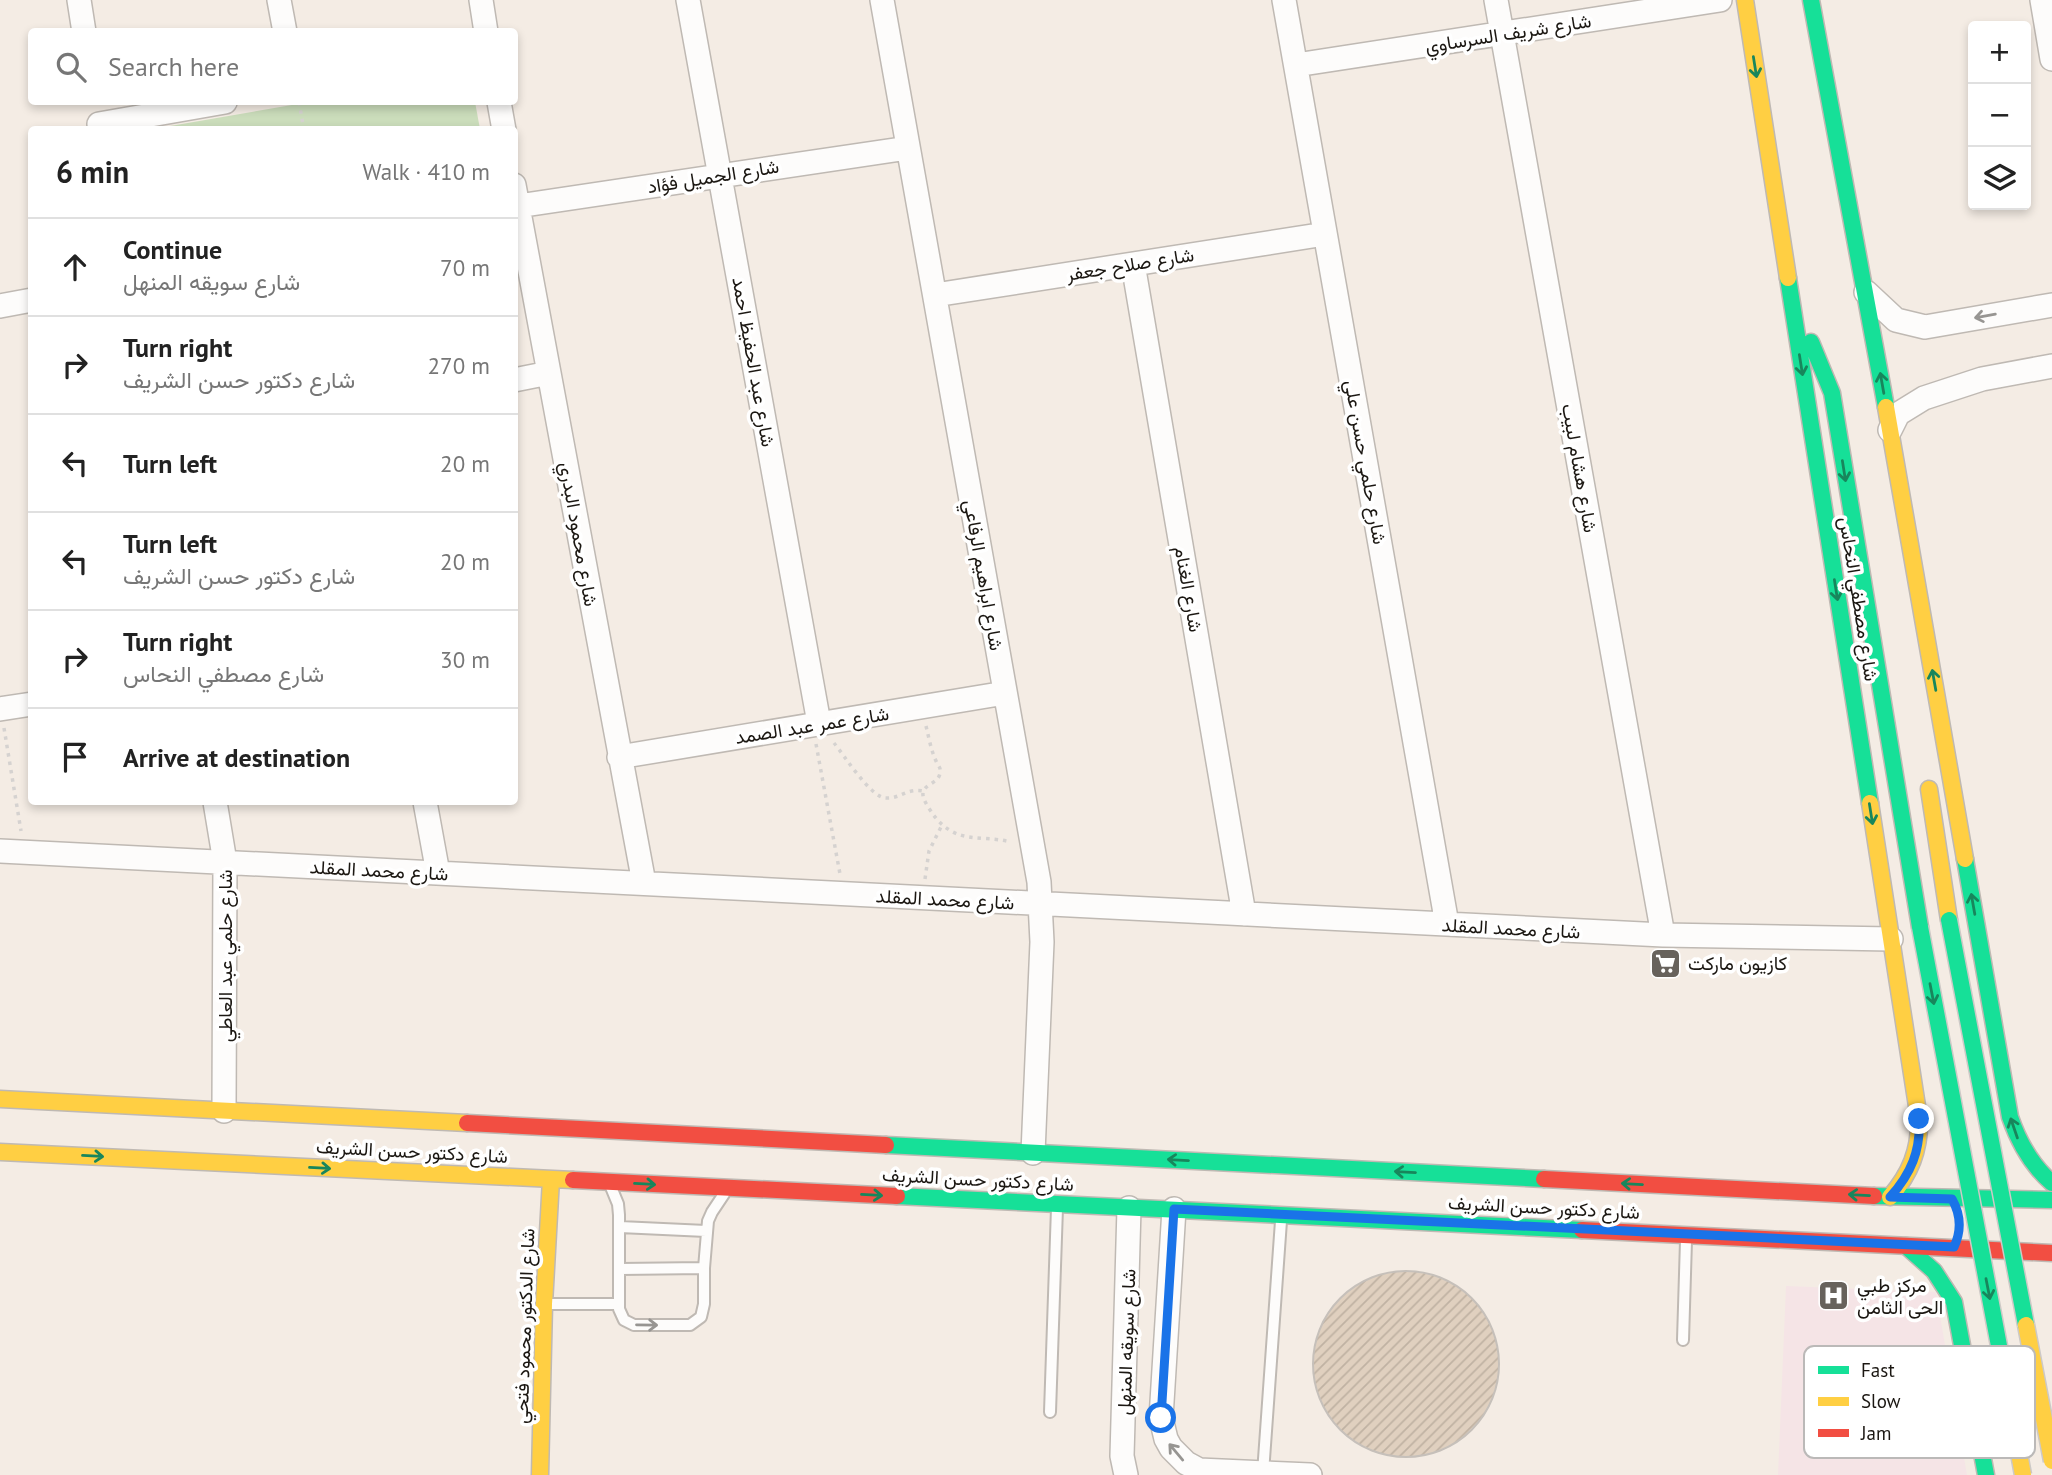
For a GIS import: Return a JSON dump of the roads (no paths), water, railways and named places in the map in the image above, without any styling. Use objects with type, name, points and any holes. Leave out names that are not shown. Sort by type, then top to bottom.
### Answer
[{"type":"main road","name":"شارع مصطفي النحاس","points":[[1745,0],[1919,1119],[1919,1144],[1910,1171],[1890,1197]]},
{"type":"main road","points":[[1811,0],[1866,292],[2010,1117],[2015,1133],[2031,1161],[2052,1183]]},
{"type":"main road","points":[[1793,315],[1817,352],[1832,393],[1920,927],[1999,1346]]},
{"type":"main road","points":[[1880,462],[1890,430]]},
{"type":"main road","points":[[1925,768],[1950,920],[2030,1346]]},
{"type":"main road","points":[[1910,1065],[1922,1083],[1935,1093],[1961,1098],[1971,1096],[1990,1085],[2001,1067]]},
{"type":"main road","name":"شارع دكتور حسن الشريف","points":[[0,1099],[68,1109],[224,1111],[368,1125],[1033,1153],[1890,1197],[2052,1200]]},
{"type":"main road","name":"شارع دكتور حسن الشريف","points":[[0,1152],[65,1148],[366,1164],[551,1179],[732,1189],[1906,1246],[1958,1235],[2022,1251],[2052,1252]]},
{"type":"main road","name":"شارع الدكتور محمود فتحي","points":[[540,1475],[544,1304],[551,1179]]},
{"type":"main road","points":[[1952,1199],[1957,1207],[1958,1235]]},
{"type":"main road","points":[[2022,1251],[2012,1240],[2009,1225],[2013,1210],[2023,1200]]},
{"type":"main road","points":[[1906,1246],[1941,1278],[1954,1302],[1962,1346]]},
{"type":"main road","points":[[2035,1348],[2047,1354]]},
{"type":"main road","points":[[2035,1371],[2052,1461]]},
{"type":"street","points":[[79,0],[83,28]]},
{"type":"street","points":[[279,0],[284,28]]},
{"type":"street","points":[[481,0],[485,28]]},
{"type":"street","name":"شارع عبد الحفيظ احمد","points":[[688,0],[816,724]]},
{"type":"street","name":"شارع ابراهيم الرفاعي","points":[[882,0],[1041,904],[1042,942],[1033,1153]]},
{"type":"street","name":"شارع حلمي حسن علي","points":[[1284,0],[1447,924]]},
{"type":"street","name":"شارع هشام لبيب","points":[[1496,0],[1663,935]]},
{"type":"street","name":"شارع شريف السرساوي","points":[[1296,65],[1720,0]]},
{"type":"street","points":[[2042,0],[2052,59]]},
{"type":"street","points":[[99,118],[201,105]]},
{"type":"street","points":[[500,105],[503,126]]},
{"type":"street","name":"شارع الجميل فؤاد","points":[[518,195],[720,175],[908,148]]},
{"type":"street","name":"شارع محمود البدري","points":[[518,206],[644,883]]},
{"type":"street","name":"شارع صلاح جعفر","points":[[934,295],[1325,234]]},
{"type":"street","name":"شارع الغنام","points":[[1133,264],[1244,914]]},
{"type":"street","points":[[1866,292],[1896,320],[1925,327],[2052,304]]},
{"type":"street","points":[[0,306],[28,301]]},
{"type":"street","points":[[1890,430],[1898,414],[1924,398],[1982,379],[2052,366]]},
{"type":"street","points":[[518,379],[549,373]]},
{"type":"street","name":"شارع عمر عبد الصمد","points":[[619,757],[1005,692]]},
{"type":"street","points":[[0,708],[28,704]]},
{"type":"street","name":"شارع حلمي عبد العاطي","points":[[216,805],[225,862],[224,1111]]},
{"type":"street","points":[[426,805],[438,873]]},
{"type":"street","name":"شارع محمد المقلد","points":[[0,850],[1663,935],[1891,939]]},
{"type":"street","name":"شارع سويقه المنهل","points":[[1126,1475],[1122,1456],[1129,1208]]},
{"type":"street","name":"شارع سويقه المنهل","points":[[1174,1209],[1161,1407],[1162,1429],[1166,1439],[1178,1456],[1199,1470],[1311,1475]]},
{"type":"lane","points":[[607,1182],[618,1203],[621,1315],[634,1325],[690,1325],[696,1322],[704,1311],[706,1231],[712,1212],[732,1189]]},
{"type":"lane","points":[[1050,1412],[1057,1204]]},
{"type":"lane","points":[[1261,1474],[1281,1215]]},
{"type":"lane","points":[[620,1227],[706,1231]]},
{"type":"lane","points":[[1683,1340],[1686,1234]]},
{"type":"lane","points":[[620,1269],[704,1268]]},
{"type":"lane","points":[[544,1304],[619,1304]]},
{"type":"place","name":"كازيون ماركت","points":[[1665,963]]},
{"type":"place","name":"مركز طبي الحى الثامن","points":[[1834,1296]]}]
